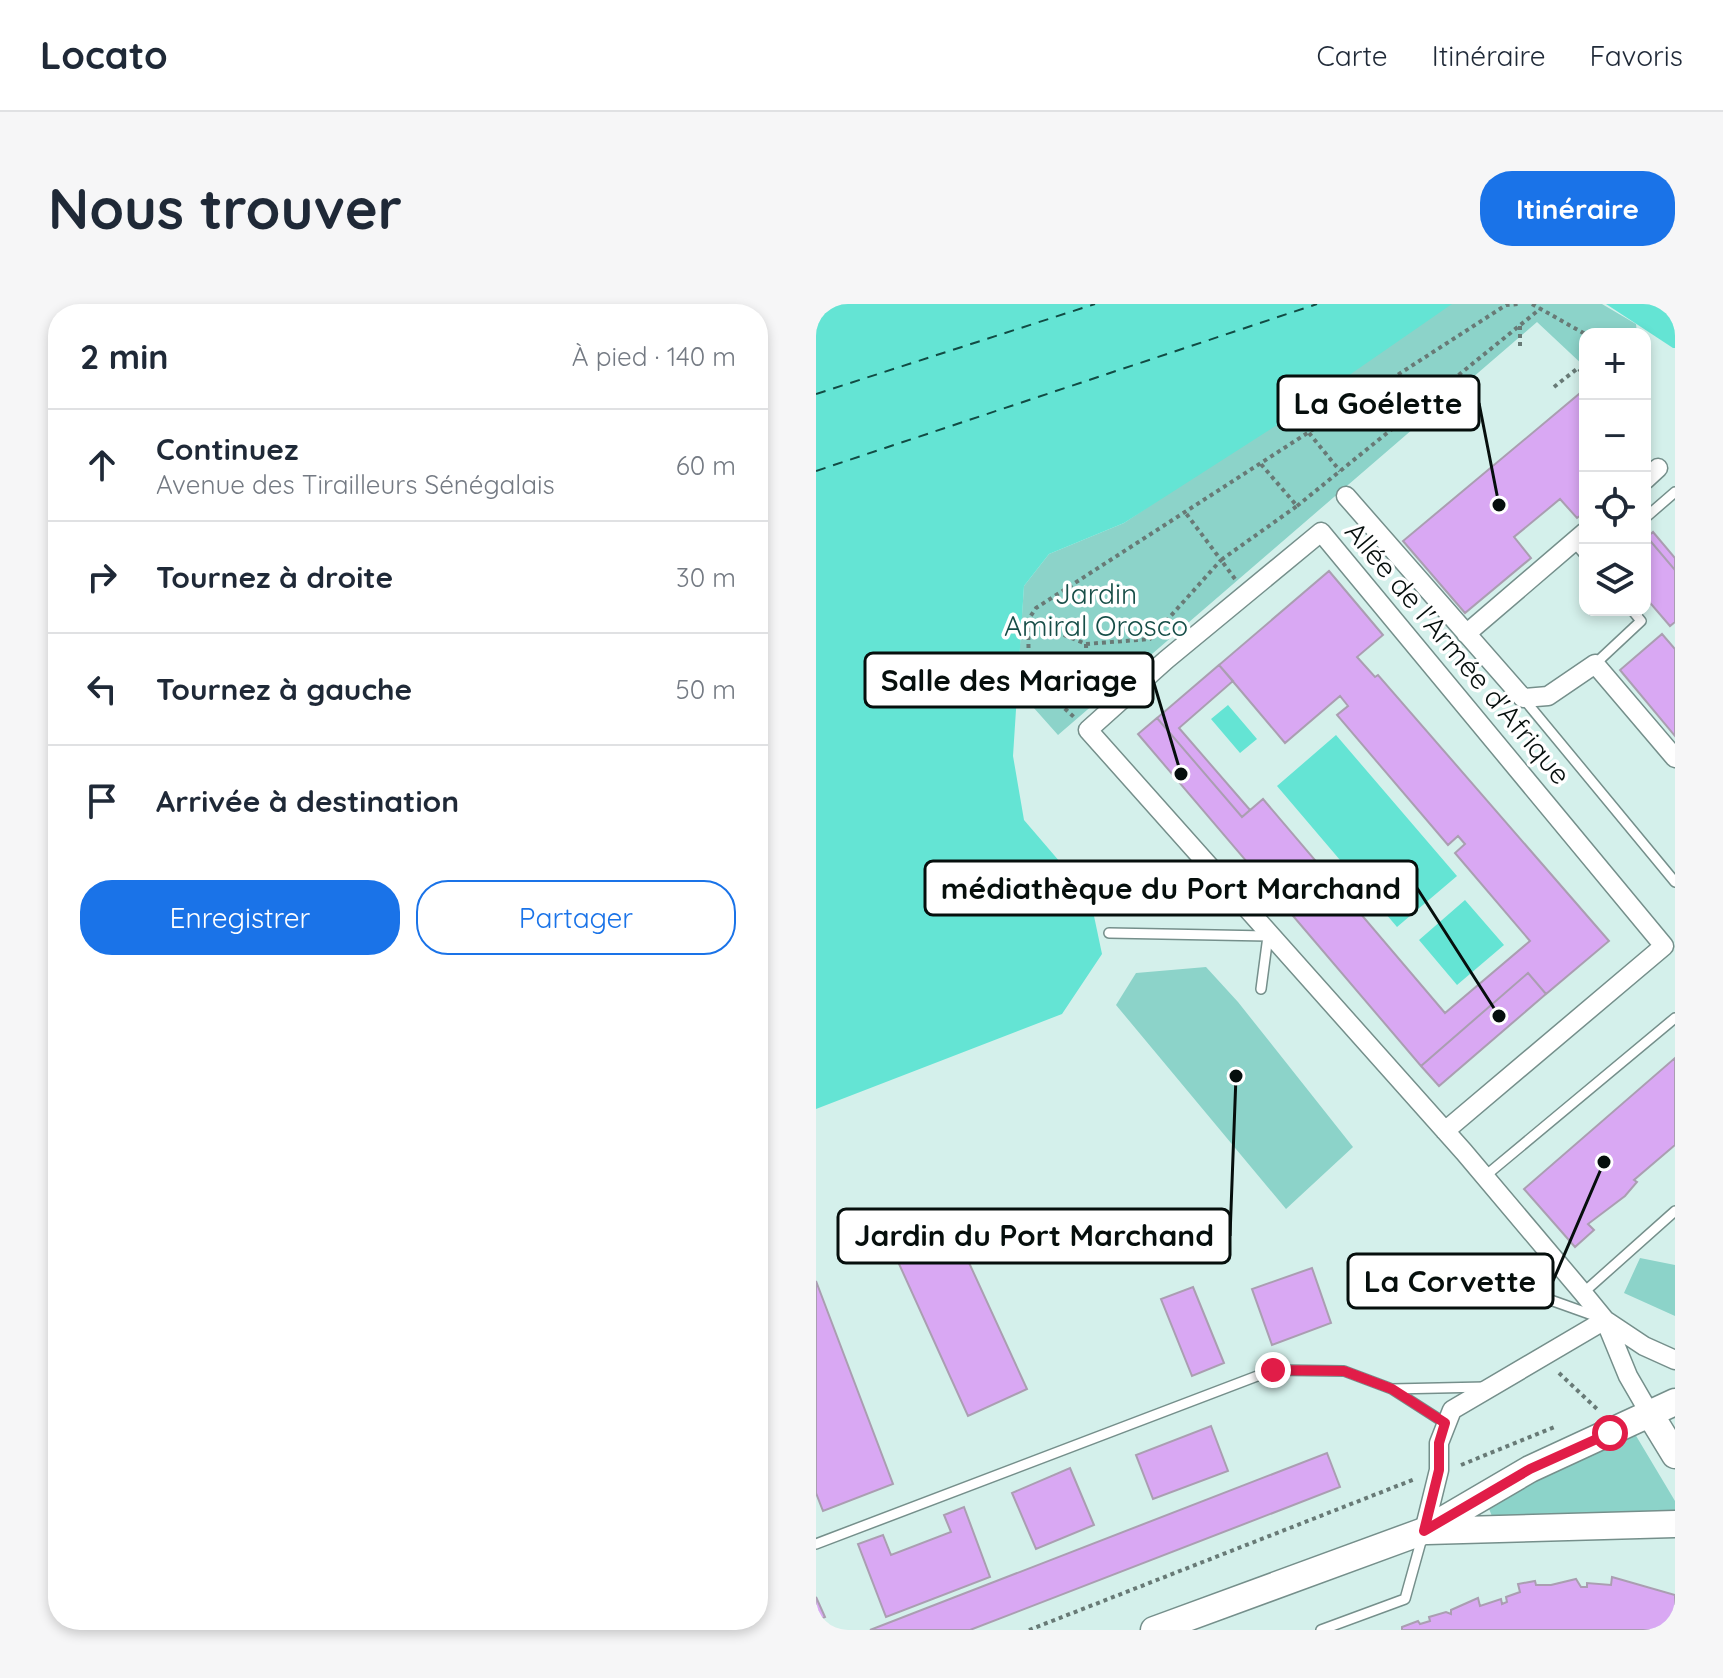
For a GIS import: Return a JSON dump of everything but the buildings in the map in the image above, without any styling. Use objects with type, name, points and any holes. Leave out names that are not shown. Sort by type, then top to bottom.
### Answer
[{"type":"main road","points":[[1154,1630],[1424,1531],[1530,1469],[1675,1402]]},
{"type":"main road","points":[[1650,1414],[1675,1455]]},
{"type":"main road","points":[[1424,1531],[1675,1524]]},
{"type":"street","points":[[1346,496],[1523,698],[1548,696],[1595,664],[1675,758]]},
{"type":"street","name":"Allée de l'Armée d'Afrique","points":[[1088,730],[1189,641],[1321,532],[1670,951]]},
{"type":"street","points":[[1466,634],[1580,544]]},
{"type":"street","points":[[1088,730],[1268,936],[1445,1131],[1583,1293],[1605,1320],[1628,1376],[1650,1414]]},
{"type":"street","points":[[1445,1131],[1670,951]]},
{"type":"street","points":[[1424,1531],[1439,1470],[1439,1443],[1452,1410],[1605,1320]]},
{"type":"street","points":[[1605,1320],[1675,1360]]},
{"type":"lane","points":[[1651,513],[1675,492]]},
{"type":"lane","points":[[1595,664],[1641,621],[1637,616]]},
{"type":"lane","points":[[1523,698],[1675,882]]},
{"type":"lane","points":[[1109,933],[1268,936],[1261,989]]},
{"type":"lane","points":[[1484,1177],[1675,1018]]},
{"type":"lane","points":[[1583,1293],[1675,1211]]},
{"type":"lane","points":[[1542,1297],[1605,1320]]},
{"type":"lane","points":[[816,1544],[1273,1370],[1344,1371],[1392,1389],[1445,1423]]},
{"type":"lane","points":[[1392,1389],[1492,1387]]},
{"type":"lane","points":[[1321,1630],[1405,1599],[1424,1531]]},
{"type":"path","points":[[1088,730],[1029,675],[1028,620],[1036,608],[1506,305],[1519,304]]},
{"type":"path","points":[[1532,304],[1579,331]]},
{"type":"path","points":[[1028,620],[1086,644],[1150,639],[1221,560],[1297,506],[1540,309]]},
{"type":"path","points":[[1520,325],[1520,348]]},
{"type":"path","points":[[1554,387],[1579,369]]},
{"type":"path","points":[[1309,432],[1340,471]]},
{"type":"path","points":[[1260,463],[1297,506]]},
{"type":"path","points":[[1185,512],[1221,560]]},
{"type":"path","points":[[1086,644],[1088,730]]},
{"type":"path","points":[[1547,1354],[1556,1370],[1597,1409],[1584,1414]]},
{"type":"path","points":[[1029,1630],[1439,1470],[1479,1460],[1571,1420]]},
{"type":"green space","name":"Jardin Amiral Orosco","points":[[1450,304],[1602,304],[1636,324],[1636,328],[1579,328],[1579,361],[1537,322],[1058,735],[1017,689],[1024,586],[1049,554],[1124,523]]},
{"type":"green space","points":[[1206,967],[1238,1002],[1353,1147],[1286,1209],[1116,1005],[1136,973]]},
{"type":"green space","points":[[1640,1258],[1675,1265],[1675,1316],[1624,1293]]},
{"type":"green space","points":[[1629,1424],[1675,1501],[1675,1524],[1497,1529],[1484,1496]]},
{"type":"shaded area","points":[[816,304],[1452,304],[1277,425],[1124,523],[1049,554],[1024,586],[1013,756],[1024,820],[1090,897],[1102,954],[1062,1014],[816,1109]]},
{"type":"shaded area","points":[[1606,304],[1675,304],[1675,348],[1651,334],[1651,328],[1643,328]]},
{"type":"shaded area","points":[[1228,705],[1257,739],[1240,753],[1211,719]]},
{"type":"shaded area","points":[[1336,735],[1457,876],[1397,927],[1277,786]]},
{"type":"shaded area","points":[[1465,900],[1504,945],[1457,985],[1419,940]]},
{"type":"ferry route","points":[[816,394],[1095,304]]},
{"type":"ferry route","points":[[816,471],[1317,304]]},
{"type":"place","name":"La Goélette","points":[[1499,505]]},
{"type":"place","name":"Salle des Mariage","points":[[1181,774]]},
{"type":"place","name":"médiathèque du Port Marchand","points":[[1499,1016]]},
{"type":"place","name":"Jardin du Port Marchand","points":[[1236,1076]]},
{"type":"place","name":"La Corvette","points":[[1604,1162]]},
{"type":"route","points":[[1273,1370],[1344,1371],[1392,1389],[1445,1423],[1439,1443],[1439,1470],[1424,1531],[1530,1469],[1610,1433]]}]
